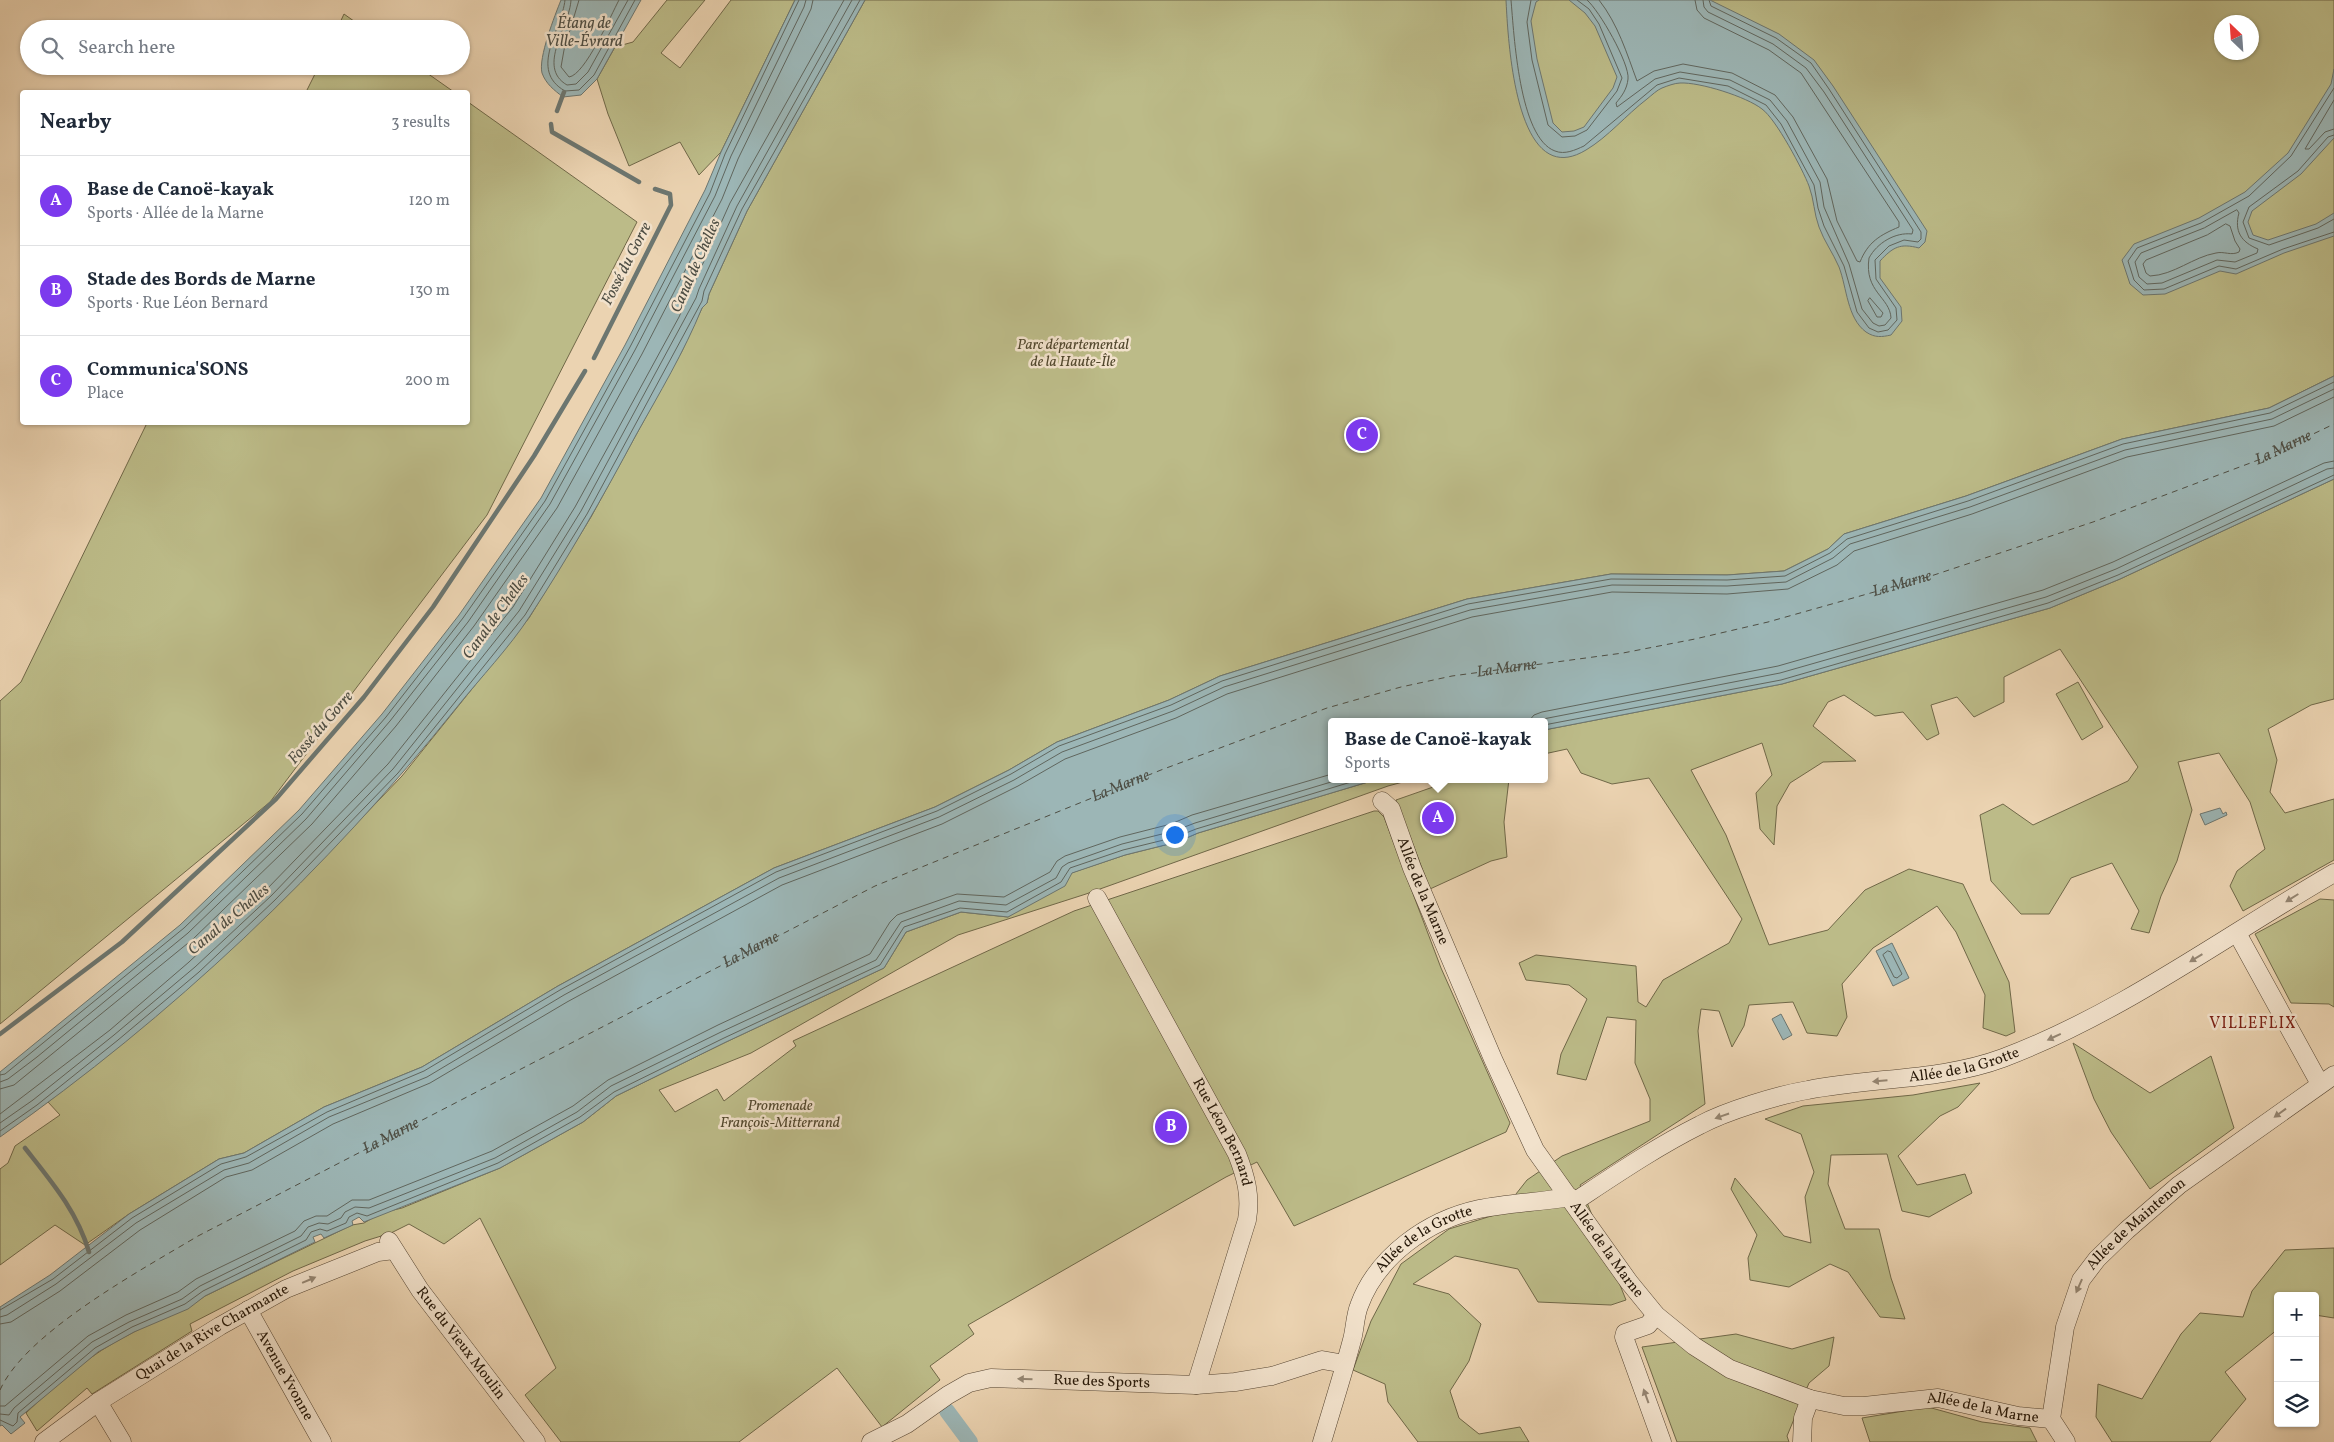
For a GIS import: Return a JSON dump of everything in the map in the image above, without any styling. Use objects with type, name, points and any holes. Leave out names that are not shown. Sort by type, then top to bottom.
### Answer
[{"type":"street","name":"Allée de la Marne","points":[[1382,801],[1391,809],[1415,877],[1535,1150],[1572,1199],[1629,1282],[1656,1315],[1694,1346],[1730,1369],[1810,1399],[1844,1406],[1864,1406],[1938,1398],[2018,1416],[2051,1419]]},
{"type":"street","name":"Allée de la Grotte","points":[[1345,1364],[1362,1299],[1369,1285],[1386,1262],[1406,1243],[1443,1221],[1478,1210],[1572,1199],[1700,1124],[1808,1090],[1950,1072],[2009,1056],[2078,1026],[2237,933],[2334,873]]},
{"type":"street","name":"Rue Léon Bernard","points":[[1097,898],[1237,1154],[1248,1185],[1249,1207],[1247,1220],[1196,1385]]},
{"type":"street","points":[[2237,933],[2314,1069],[2327,1079]]},
{"type":"street","name":"Allée de Maintenon","points":[[2051,1419],[2065,1327],[2081,1280],[2097,1259],[2127,1230],[2180,1186],[2327,1079]]},
{"type":"street","name":"Quai de la Rive Charmante","points":[[44,1442],[98,1402],[164,1359],[248,1310],[318,1276],[392,1246]]},
{"type":"street","name":"Rue du Vieux Moulin","points":[[392,1246],[420,1290],[536,1442]]},
{"type":"street","name":"Avenue Yvonne","points":[[248,1310],[322,1442]]},
{"type":"street","points":[[1656,1315],[1648,1325],[1625,1333],[1624,1337],[1662,1442]]},
{"type":"street","name":"Rue des Sports","points":[[871,1442],[907,1424],[969,1383],[991,1378],[1196,1385],[1235,1382],[1272,1376],[1322,1360],[1345,1364]]},
{"type":"street","points":[[1322,1442],[1345,1364]]},
{"type":"street","points":[[1802,1442],[1803,1418],[1810,1399]]},
{"type":"street","points":[[98,1402],[122,1442]]},
{"type":"street","points":[[2051,1419],[2066,1442]]},
{"type":"green space","points":[[667,0],[705,0],[661,53],[680,68],[731,0],[795,0],[721,152],[699,175],[680,142],[629,166],[608,114],[597,79],[615,47],[633,42]]},
{"type":"green space","name":"Parc départemental de la Haute-Île","points":[[865,0],[2334,0],[2334,376],[2269,408],[2122,439],[1966,496],[1844,534],[1828,549],[1784,571],[1727,575],[1611,574],[1467,599],[1220,676],[1169,700],[1057,742],[1009,770],[935,807],[774,868],[558,986],[422,1067],[324,1107],[244,1153],[219,1159],[129,1214],[85,1245],[55,1225],[0,1265],[0,1169],[8,1163],[15,1146],[60,1115],[48,1102],[122,1044],[202,976],[279,904],[402,776],[529,618],[591,517],[682,351],[702,308],[707,303],[709,294],[747,211]]},
{"type":"green space","points":[[344,14],[352,20],[341,20]]},
{"type":"green space","points":[[314,75],[430,75],[451,90],[307,90]]},
{"type":"green space","points":[[470,103],[637,222],[487,515],[270,802],[0,1024],[0,701],[21,682],[146,425],[470,425]]},
{"type":"green space","points":[[2334,479],[2334,699],[2311,705],[2268,729],[2277,760],[2270,792],[2285,813],[2334,799],[2334,860],[2243,911],[2230,886],[2237,871],[2265,849],[2250,802],[2219,753],[2178,762],[2192,810],[2177,861],[2161,896],[2149,933],[2131,929],[2139,911],[2112,863],[2071,878],[2049,914],[2021,914],[1991,881],[1980,815],[2003,804],[2033,825],[2128,781],[2138,767],[2060,649],[2004,677],[2004,702],[1974,717],[1957,697],[1931,705],[1939,734],[1927,740],[1903,712],[1875,716],[1844,695],[1828,702],[1813,726],[1856,761],[1823,762],[1790,783],[1777,806],[1774,845],[1760,829],[1756,793],[1772,775],[1762,743],[1691,770],[1726,835],[1769,945],[1828,930],[1865,890],[1909,869],[1963,884],[2009,982],[2015,1032],[2006,1036],[1983,1028],[1985,995],[1956,932],[1937,906],[1873,948],[1842,984],[1847,1017],[1837,1036],[1807,1033],[1793,1002],[1749,1005],[1744,1026],[1732,1047],[1719,1011],[1701,1009],[1698,1031],[1705,1104],[1580,1185],[1626,1300],[1611,1305],[1538,1302],[1518,1269],[1455,1256],[1413,1284],[1449,1294],[1481,1324],[1469,1361],[1450,1391],[1459,1418],[1479,1434],[1520,1427],[1529,1442],[1418,1442],[1388,1402],[1385,1384],[1353,1370],[1371,1321],[1401,1264],[1449,1229],[1501,1213],[1527,1180],[1562,1156],[1650,1121],[1650,1099],[1635,1063],[1636,1020],[1607,1017],[1586,1080],[1557,1074],[1561,1054],[1587,999],[1569,985],[1526,980],[1519,963],[1536,955],[1636,966],[1638,1002],[1646,1007],[1663,980],[1729,943],[1742,919],[1649,778],[1612,784],[1581,773],[1567,749],[1548,753],[1548,729],[1782,684],[2050,608],[2120,579]]},
{"type":"green space","points":[[2078,682],[2103,727],[2082,740],[2056,694]]},
{"type":"green space","name":"Promenade François-Mitterrand","points":[[1365,783],[1399,783],[1086,894],[958,935],[751,1053],[659,1090],[675,1112],[717,1089],[724,1101],[796,1046],[793,1041],[1074,911],[1378,811],[1384,817],[1441,968],[1510,1123],[1506,1132],[1294,1226],[1257,1162],[1226,1177],[968,1325],[974,1334],[930,1366],[940,1380],[882,1427],[837,1368],[739,1442],[561,1442],[525,1395],[556,1368],[480,1218],[444,1244],[409,1224],[391,1233],[365,1241],[293,1271],[190,1324],[192,1331],[92,1394],[87,1388],[37,1431],[26,1413],[50,1390],[101,1350],[139,1329],[178,1312],[205,1296],[352,1225],[364,1223],[381,1213],[402,1208],[500,1168],[583,1122],[616,1096],[884,968],[906,932],[961,912],[1008,917],[1071,873],[1125,855],[1177,842],[1198,833]]},
{"type":"green space","points":[[1445,783],[1509,783],[1504,822],[1507,857],[1491,861],[1430,889],[1396,800]]},
{"type":"green space","points":[[2320,899],[2334,900],[2334,1007],[2329,1004],[2291,1003],[2255,934]]},
{"type":"green space","points":[[2073,1043],[2150,1093],[2211,1056],[2234,1128],[2150,1189],[2111,1132],[2094,1099]]},
{"type":"green space","points":[[1980,1083],[1958,1107],[1940,1116],[1898,1156],[1917,1185],[1965,1174],[1972,1193],[1929,1217],[1902,1211],[1887,1154],[1831,1155],[1828,1184],[1845,1229],[1879,1229],[1891,1278],[1905,1319],[1880,1317],[1848,1272],[1830,1264],[1789,1287],[1750,1280],[1748,1258],[1757,1235],[1731,1189],[1735,1178],[1784,1236],[1811,1243],[1805,1197],[1814,1172],[1801,1134],[1765,1119],[1803,1106],[1913,1095]]},
{"type":"green space","points":[[2334,1248],[2334,1318],[2319,1316],[2319,1292],[2274,1292],[2274,1332],[2225,1372],[2246,1399],[2210,1442],[2112,1442],[2096,1417],[2098,1384],[2142,1399],[2181,1334],[2200,1313],[2243,1317],[2252,1291],[2285,1250]]},
{"type":"green space","points":[[1736,1334],[1792,1349],[1834,1337],[1829,1366],[1809,1383],[1787,1436],[1789,1442],[1677,1442],[1642,1347]]},
{"type":"green space","points":[[1928,1407],[1982,1422],[2030,1428],[2037,1442],[1870,1442],[1862,1418]]},
{"type":"water","name":"Étang de Ville-Évrard","points":[[561,0],[641,0],[597,79],[581,95],[563,97],[548,84],[542,73],[542,57]]},
{"type":"water","name":"Canal de Chelles","points":[[795,0],[865,0],[747,211],[709,294],[707,303],[702,308],[671,373],[585,527],[522,628],[407,767],[355,826],[244,938],[125,1042],[0,1137],[0,1072],[180,925],[299,810],[382,714],[459,615],[541,498],[625,345],[705,190],[721,152]]},
{"type":"water","points":[[1506,0],[1539,0],[1536,2],[1531,21],[1537,59],[1553,123],[1562,132],[1574,131],[1584,127],[1613,88],[1617,77],[1595,26],[1585,13],[1569,0],[1710,0],[1779,34],[1814,60],[1833,86],[1927,231],[1925,242],[1919,248],[1897,247],[1880,261],[1880,278],[1901,307],[1902,321],[1891,335],[1878,336],[1869,334],[1855,319],[1848,302],[1839,267],[1819,227],[1811,191],[1806,179],[1774,123],[1755,104],[1735,95],[1711,88],[1680,83],[1656,91],[1602,139],[1586,150],[1562,158],[1544,150],[1530,132],[1520,106],[1509,46]]},
{"type":"water","points":[[2334,69],[2334,138],[2301,174],[2252,211],[2248,222],[2253,235],[2268,240],[2316,224],[2334,213],[2334,236],[2284,253],[2236,274],[2220,271],[2165,294],[2143,295],[2130,284],[2122,260],[2134,244],[2199,218],[2245,192],[2288,153],[2331,84]]},
{"type":"water","name":"La Marne","points":[[2334,376],[2334,479],[2120,579],[2050,608],[1782,684],[1548,729],[1548,718],[1328,718],[1328,783],[1365,783],[1198,833],[1177,842],[1125,855],[1072,873],[1065,886],[1008,917],[961,912],[906,932],[884,968],[616,1096],[583,1122],[500,1168],[364,1222],[359,1217],[352,1221],[353,1225],[324,1238],[321,1234],[313,1237],[315,1242],[205,1296],[188,1309],[134,1332],[98,1352],[20,1417],[25,1423],[11,1434],[2,1425],[0,1426],[0,1307],[50,1275],[129,1214],[219,1159],[244,1153],[324,1107],[422,1067],[558,986],[774,868],[935,807],[1009,770],[1057,742],[1169,700],[1220,676],[1467,599],[1611,574],[1727,575],[1784,571],[1828,549],[1844,534],[1966,496],[2122,439],[2269,408]]},
{"type":"water","points":[[2220,808],[2223,814],[2226,812],[2227,815],[2205,825],[2200,814]]},
{"type":"water","points":[[1892,943],[1909,978],[1893,986],[1876,951]]},
{"type":"water","points":[[1781,1014],[1792,1035],[1783,1040],[1772,1019]]},
{"type":"waterway","name":"Fossé du Gorre","points":[[557,111],[564,92]]},
{"type":"waterway","name":"Fossé du Gorre","points":[[551,124],[552,132],[639,182]]},
{"type":"waterway","name":"Fossé du Gorre","points":[[594,358],[671,205],[670,194],[655,189]]},
{"type":"waterway","name":"Fossé du Gorre","points":[[0,1034],[122,942],[276,799],[364,697],[433,607],[534,456],[585,371]]},
{"type":"waterway","points":[[25,1148],[62,1197],[78,1223],[89,1252]]},
{"type":"waterway","points":[[947,1411],[970,1442]]},
{"type":"ferry route","points":[[0,1390],[14,1368],[34,1346],[60,1324],[118,1284],[198,1236],[875,886],[1161,770],[1327,708],[1401,687],[1452,676],[1623,653],[1768,622],[1931,576],[2093,522],[2261,459],[2334,424]]},
{"type":"place","name":"Communica'SONS","points":[[1362,435]]},
{"type":"place","name":"Base de Canoë-kayak","points":[[1438,818]]},
{"type":"place","name":"Stade des Bords de Marne","points":[[1171,1127]]},
{"type":"district","name":"VILLEFLIX","points":[[2253,1024]]}]
